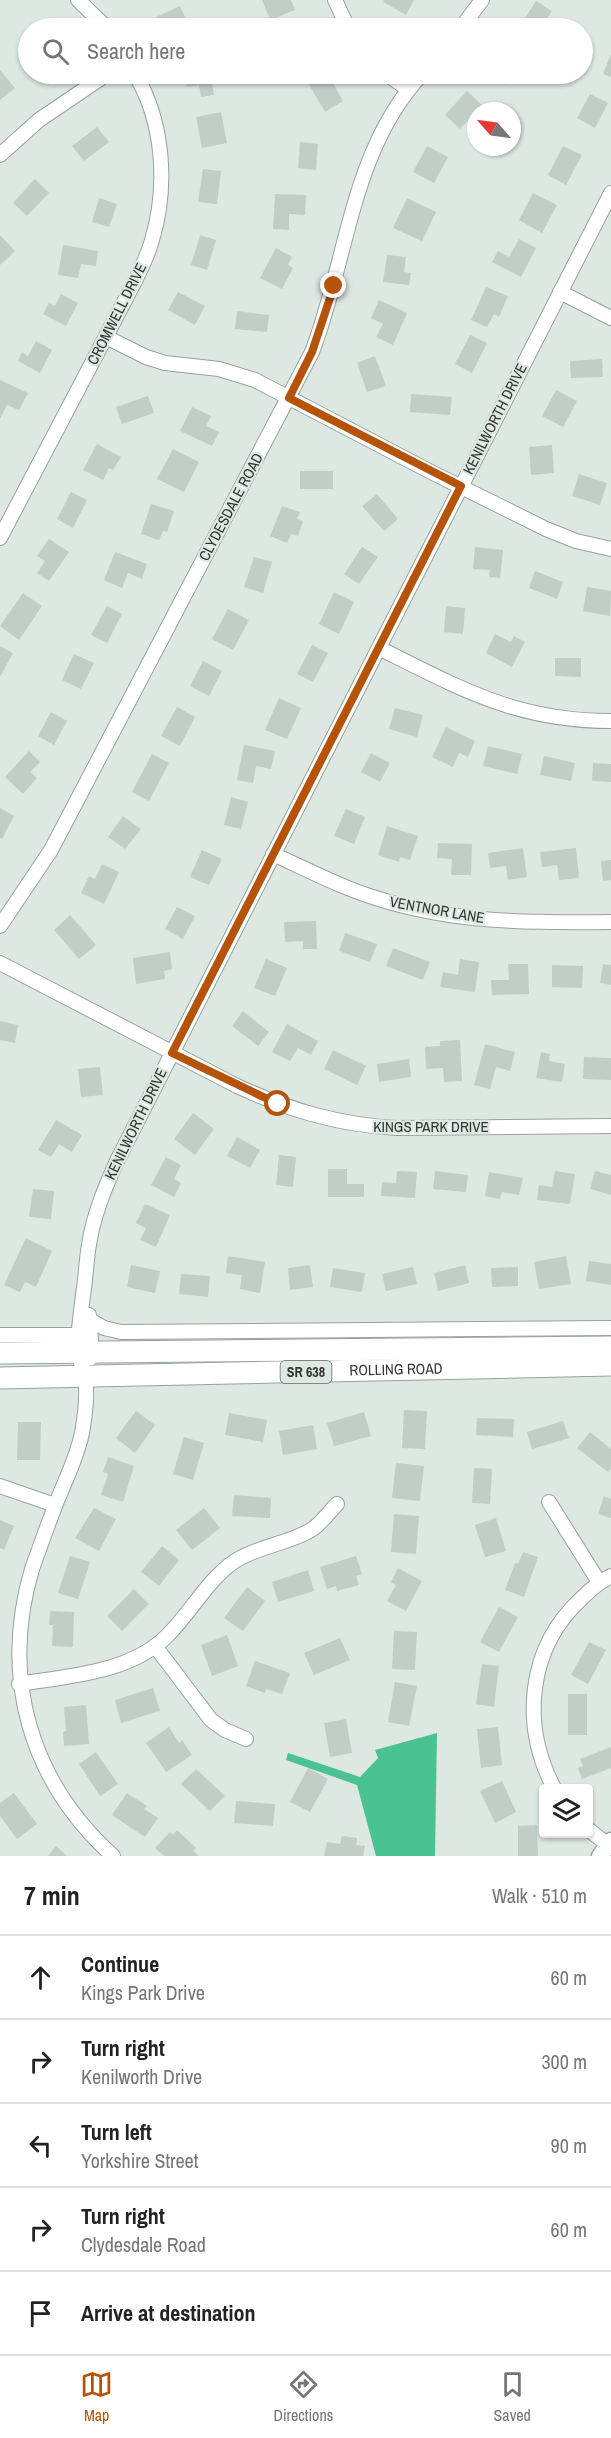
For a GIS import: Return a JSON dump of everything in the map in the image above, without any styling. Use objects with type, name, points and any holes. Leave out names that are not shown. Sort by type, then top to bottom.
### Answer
[{"type":"main road","name":"ROLLING ROAD","points":[[0,1353],[83,1346],[611,1347]]},
{"type":"main road","name":"ROLLING ROAD","points":[[0,1378],[611,1365]]},
{"type":"street","points":[[78,0],[97,18]]},
{"type":"street","points":[[335,0],[343,18]]},
{"type":"street","points":[[468,18],[482,0]]},
{"type":"street","points":[[0,155],[39,120],[92,84]]},
{"type":"street","name":"CROMWELL DRIVE","points":[[0,538],[106,337],[147,254],[156,225],[160,192],[160,154],[150,106],[140,84]]},
{"type":"street","points":[[401,84],[408,89]]},
{"type":"street","name":"CLYDESDALE ROAD","points":[[0,926],[51,850],[312,352],[326,315],[352,208],[367,162],[385,123],[413,84]]},
{"type":"street","name":"KENILWORTH DRIVE","points":[[113,1856],[77,1820],[45,1773],[29,1732],[19,1684],[17,1651],[21,1609],[31,1572],[82,1433],[85,1377],[78,1318],[89,1243],[104,1191],[116,1163],[611,193]]},
{"type":"street","points":[[560,292],[611,318]]},
{"type":"street","points":[[106,337],[146,357],[165,363],[233,372],[289,398],[546,529],[576,541],[611,549]]},
{"type":"street","points":[[379,648],[487,700],[528,713],[562,719],[611,721]]},
{"type":"street","name":"VENTNOR LANE","points":[[273,854],[341,886],[423,911],[482,920],[539,923],[611,922]]},
{"type":"street","name":"KINGS PARK DRIVE","points":[[0,963],[172,1053],[278,1104],[323,1119],[364,1126],[397,1128],[611,1126]]},
{"type":"street","name":"KENILWORTH DRIVE","points":[[83,1296],[90,1320],[83,1346]]},
{"type":"street","points":[[90,1320],[104,1328],[121,1332],[611,1328]]},
{"type":"street","name":"ROLLING ROAD","points":[[0,1335],[83,1346]]},
{"type":"street","points":[[0,1486],[55,1505]]},
{"type":"street","points":[[549,1502],[605,1579],[573,1606],[560,1622],[541,1659],[536,1678],[532,1716],[534,1736],[542,1763],[552,1784]]},
{"type":"street","points":[[19,1684],[94,1672],[119,1664],[155,1646],[167,1636],[206,1587],[226,1568],[250,1553],[312,1530],[337,1504]]},
{"type":"street","points":[[155,1646],[211,1720],[225,1731],[246,1739]]},
{"type":"street","points":[[593,1834],[606,1847]]},
{"type":"green space","points":[[437,1733],[435,1856],[376,1856],[357,1785],[286,1760],[288,1753],[360,1777],[378,1758],[375,1750]]},
{"type":"building","points":[[262,0],[291,0],[295,10],[269,18]]},
{"type":"building","points":[[384,0],[414,0],[406,15],[383,2]]},
{"type":"building","points":[[536,1],[552,11],[547,18],[525,18]]},
{"type":"building","points":[[180,6],[185,17],[156,18]]},
{"type":"building","points":[[611,54],[611,77],[603,74]]},
{"type":"building","points":[[0,70],[15,88],[0,100]]},
{"type":"building","points":[[186,84],[212,84],[214,95],[201,97],[199,85],[187,87]]},
{"type":"building","points":[[309,84],[334,84],[343,101],[325,112]]},
{"type":"building","points":[[467,91],[479,102],[467,102],[467,121],[460,129],[445,115]]},
{"type":"building","points":[[590,94],[608,103],[595,128],[577,118]]},
{"type":"building","points":[[221,112],[227,143],[202,148],[196,117]]},
{"type":"building","points":[[97,127],[109,142],[84,161],[72,146]]},
{"type":"building","points":[[300,142],[318,144],[316,170],[298,168]]},
{"type":"building","points":[[427,146],[448,157],[434,183],[413,172]]},
{"type":"building","points":[[563,146],[582,155],[566,185],[548,175]]},
{"type":"building","points":[[203,169],[221,171],[217,204],[198,202]]},
{"type":"building","points":[[35,179],[49,193],[27,216],[13,203]]},
{"type":"building","points":[[533,193],[557,205],[542,233],[519,220]]},
{"type":"building","points":[[275,194],[306,195],[305,215],[289,214],[289,230],[273,229]]},
{"type":"building","points":[[99,198],[117,204],[109,227],[92,222]]},
{"type":"building","points":[[407,198],[436,212],[422,241],[393,228]]},
{"type":"building","points":[[0,235],[15,251],[0,265]]},
{"type":"building","points":[[200,235],[216,240],[207,270],[191,265]]},
{"type":"building","points":[[519,239],[536,248],[521,277],[492,262],[498,251],[509,257]]},
{"type":"building","points":[[63,245],[98,251],[96,266],[81,264],[78,278],[58,275]]},
{"type":"building","points":[[276,248],[292,257],[288,265],[293,268],[282,289],[260,278]]},
{"type":"building","points":[[387,255],[406,257],[404,272],[411,273],[409,285],[383,282]]},
{"type":"building","points":[[486,287],[508,296],[499,317],[494,314],[487,327],[471,320]]},
{"type":"building","points":[[178,292],[205,306],[195,325],[168,310]]},
{"type":"building","points":[[61,294],[78,303],[66,326],[43,314],[49,303],[55,306]]},
{"type":"building","points":[[379,300],[407,313],[393,345],[376,337],[383,324],[371,318]]},
{"type":"building","points":[[237,311],[269,315],[267,332],[235,329]]},
{"type":"building","points":[[470,335],[487,343],[472,373],[455,364]]},
{"type":"building","points":[[36,341],[52,350],[40,373],[18,361],[22,352],[28,356]]},
{"type":"building","points":[[375,356],[386,386],[367,392],[357,363]]},
{"type":"building","points":[[602,359],[603,377],[571,378],[570,361]]},
{"type":"building","points":[[0,380],[28,393],[19,410],[7,405],[0,419]]},
{"type":"building","points":[[556,390],[577,401],[563,427],[542,416]]},
{"type":"building","points":[[411,394],[452,397],[450,415],[410,412]]},
{"type":"building","points":[[148,396],[154,413],[122,424],[116,407]]},
{"type":"building","points":[[192,407],[211,416],[206,426],[219,432],[212,446],[180,431]]},
{"type":"building","points":[[97,444],[121,457],[113,470],[109,468],[103,480],[83,470]]},
{"type":"building","points":[[552,445],[554,473],[531,475],[529,447]]},
{"type":"building","points":[[173,449],[199,462],[184,492],[157,479]]},
{"type":"building","points":[[300,471],[333,471],[333,489],[300,489]]},
{"type":"building","points":[[579,474],[607,483],[600,505],[572,496]]},
{"type":"building","points":[[71,492],[87,500],[73,528],[57,519]]},
{"type":"building","points":[[377,494],[398,519],[384,531],[362,506]]},
{"type":"building","points":[[151,504],[174,511],[167,532],[163,531],[159,540],[141,534]]},
{"type":"building","points":[[282,506],[300,512],[297,519],[303,521],[298,536],[291,534],[287,543],[270,536]]},
{"type":"building","points":[[49,539],[69,552],[49,581],[37,573],[45,561],[37,556]]},
{"type":"building","points":[[362,547],[378,557],[359,584],[344,574]]},
{"type":"building","points":[[475,547],[503,550],[500,578],[489,577],[490,570],[473,569]]},
{"type":"building","points":[[115,552],[147,564],[142,579],[128,573],[122,588],[104,580]]},
{"type":"building","points":[[254,557],[272,562],[263,593],[244,587]]},
{"type":"building","points":[[535,571],[563,582],[557,599],[529,588]]},
{"type":"building","points":[[587,587],[611,591],[610,616],[583,611]]},
{"type":"building","points":[[334,592],[354,602],[339,634],[319,624]]},
{"type":"building","points":[[23,593],[42,606],[19,640],[0,626]]},
{"type":"building","points":[[107,606],[122,614],[107,643],[91,635]]},
{"type":"building","points":[[446,606],[465,608],[463,634],[444,632]]},
{"type":"building","points":[[228,609],[249,620],[233,650],[212,639]]},
{"type":"building","points":[[495,634],[511,642],[514,636],[525,642],[512,667],[486,653]]},
{"type":"building","points":[[312,645],[328,653],[313,682],[297,674]]},
{"type":"building","points":[[0,646],[13,653],[0,677]]},
{"type":"building","points":[[74,654],[94,663],[81,689],[62,680]]},
{"type":"building","points":[[555,658],[581,658],[581,677],[555,676]]},
{"type":"building","points":[[203,661],[222,671],[209,696],[190,686]]},
{"type":"building","points":[[279,698],[301,708],[287,739],[265,730]]},
{"type":"building","points":[[177,707],[195,717],[180,746],[161,736]]},
{"type":"building","points":[[395,708],[423,715],[417,737],[389,729]]},
{"type":"building","points":[[51,712],[67,721],[54,745],[38,736]]},
{"type":"building","points":[[446,727],[475,741],[468,757],[459,753],[453,767],[432,757]]},
{"type":"building","points":[[244,745],[275,751],[271,769],[256,766],[253,783],[237,780]]},
{"type":"building","points":[[488,746],[522,754],[517,774],[483,766]]},
{"type":"building","points":[[29,751],[40,762],[30,772],[37,778],[23,794],[5,777]]},
{"type":"building","points":[[371,753],[390,763],[380,782],[361,772]]},
{"type":"building","points":[[152,754],[169,763],[149,801],[132,792]]},
{"type":"building","points":[[544,756],[575,763],[571,781],[540,775]]},
{"type":"building","points":[[593,763],[611,764],[611,782],[592,781]]},
{"type":"building","points":[[231,797],[248,802],[241,829],[224,825]]},
{"type":"building","points":[[0,808],[14,816],[2,839],[0,838]]},
{"type":"building","points":[[346,809],[365,817],[354,844],[334,836]]},
{"type":"building","points":[[123,816],[141,829],[125,849],[108,837]]},
{"type":"building","points":[[387,826],[418,836],[410,860],[400,857],[399,862],[378,855]]},
{"type":"building","points":[[438,843],[472,844],[471,875],[451,875],[452,859],[437,858]]},
{"type":"building","points":[[523,848],[527,877],[508,880],[506,866],[490,868],[488,853]]},
{"type":"building","points":[[576,848],[579,878],[559,880],[557,865],[542,867],[540,852]]},
{"type":"building","points":[[202,850],[222,859],[209,885],[190,877]]},
{"type":"building","points":[[611,860],[611,880],[603,881],[601,861]]},
{"type":"building","points":[[102,864],[119,872],[104,904],[81,893],[89,876],[95,879]]},
{"type":"building","points":[[177,907],[195,916],[183,939],[165,929]]},
{"type":"building","points":[[70,915],[96,945],[79,959],[54,930]]},
{"type":"building","points":[[316,921],[317,949],[303,949],[303,941],[285,942],[284,922]]},
{"type":"building","points":[[345,933],[377,944],[370,962],[339,951]]},
{"type":"building","points":[[393,948],[430,962],[423,980],[386,966]]},
{"type":"building","points":[[170,952],[172,969],[164,971],[165,979],[136,984],[133,958]]},
{"type":"building","points":[[266,959],[287,968],[275,996],[254,988]]},
{"type":"building","points":[[460,959],[479,962],[475,992],[440,987],[443,972],[458,975]]},
{"type":"building","points":[[508,964],[528,964],[529,994],[492,995],[491,980],[509,980]]},
{"type":"building","points":[[603,964],[611,965],[611,985],[600,983]]},
{"type":"building","points":[[552,965],[583,966],[582,988],[552,987]]},
{"type":"building","points":[[243,1011],[269,1032],[258,1046],[232,1026]]},
{"type":"building","points":[[0,1021],[18,1025],[15,1043],[0,1040]]},
{"type":"building","points":[[287,1024],[318,1041],[311,1055],[298,1048],[290,1061],[272,1052]]},
{"type":"building","points":[[460,1040],[462,1081],[444,1082],[443,1068],[426,1069],[425,1047],[440,1046],[440,1041]]},
{"type":"building","points":[[485,1044],[515,1052],[510,1071],[496,1067],[490,1089],[474,1085]]},
{"type":"building","points":[[333,1050],[366,1066],[357,1085],[324,1069]]},
{"type":"building","points":[[541,1052],[550,1054],[549,1061],[565,1064],[562,1082],[536,1078]]},
{"type":"building","points":[[584,1057],[611,1058],[611,1080],[583,1079]]},
{"type":"building","points":[[409,1059],[411,1077],[379,1082],[377,1064]]},
{"type":"building","points":[[100,1067],[103,1095],[81,1097],[78,1069]]},
{"type":"building","points":[[193,1113],[214,1129],[195,1155],[174,1139]]},
{"type":"building","points":[[56,1120],[82,1135],[72,1152],[59,1144],[51,1157],[38,1150]]},
{"type":"building","points":[[237,1137],[260,1150],[250,1168],[227,1156]]},
{"type":"building","points":[[279,1155],[296,1157],[293,1187],[276,1185]]},
{"type":"building","points":[[166,1157],[181,1165],[174,1179],[181,1183],[174,1197],[151,1185]]},
{"type":"building","points":[[328,1169],[347,1169],[347,1184],[364,1184],[364,1197],[328,1197]]},
{"type":"building","points":[[397,1171],[417,1172],[415,1198],[381,1196],[382,1182],[396,1183]]},
{"type":"building","points":[[435,1171],[468,1175],[466,1192],[433,1189]]},
{"type":"building","points":[[555,1171],[575,1174],[570,1204],[537,1200],[539,1185],[552,1187]]},
{"type":"building","points":[[595,1171],[611,1175],[611,1195],[590,1189]]},
{"type":"building","points":[[489,1172],[523,1178],[519,1195],[502,1192],[500,1199],[485,1196]]},
{"type":"building","points":[[33,1189],[54,1191],[51,1219],[29,1217]]},
{"type":"building","points":[[145,1204],[170,1215],[156,1247],[140,1240],[146,1228],[136,1223]]},
{"type":"building","points":[[26,1238],[52,1251],[36,1287],[25,1282],[20,1292],[4,1285]]},
{"type":"building","points":[[228,1256],[265,1262],[260,1293],[240,1289],[242,1275],[226,1273]]},
{"type":"building","points":[[566,1256],[571,1284],[539,1289],[534,1262]]},
{"type":"building","points":[[589,1261],[611,1264],[611,1285],[586,1281]]},
{"type":"building","points":[[131,1265],[160,1271],[155,1293],[127,1287]]},
{"type":"building","points":[[310,1265],[313,1287],[290,1290],[288,1268]]},
{"type":"building","points":[[465,1265],[469,1283],[438,1291],[434,1273]]},
{"type":"building","points":[[413,1267],[417,1284],[386,1291],[382,1274]]},
{"type":"building","points":[[518,1267],[518,1286],[492,1287],[491,1268]]},
{"type":"building","points":[[333,1268],[365,1273],[362,1292],[330,1287]]},
{"type":"building","points":[[181,1274],[210,1276],[208,1297],[179,1294]]},
{"type":"building","points":[[404,1410],[427,1411],[425,1449],[402,1448]]},
{"type":"building","points":[[136,1411],[155,1425],[135,1453],[116,1438]]},
{"type":"building","points":[[364,1412],[371,1436],[334,1446],[327,1423]]},
{"type":"building","points":[[229,1413],[267,1420],[263,1442],[225,1435]]},
{"type":"building","points":[[477,1418],[514,1419],[513,1437],[476,1435]]},
{"type":"building","points":[[563,1421],[569,1438],[532,1449],[527,1432]]},
{"type":"building","points":[[18,1422],[41,1422],[40,1460],[17,1460]]},
{"type":"building","points":[[313,1425],[317,1449],[283,1455],[279,1431]]},
{"type":"building","points":[[590,1432],[611,1449],[611,1469],[608,1472],[577,1448]]},
{"type":"building","points":[[184,1437],[204,1443],[193,1480],[173,1474]]},
{"type":"building","points":[[108,1457],[134,1466],[123,1502],[101,1495],[108,1474],[103,1472]]},
{"type":"building","points":[[396,1463],[424,1466],[420,1501],[392,1498]]},
{"type":"building","points":[[474,1468],[492,1469],[490,1504],[472,1503]]},
{"type":"building","points":[[234,1495],[271,1498],[270,1518],[232,1516]]},
{"type":"building","points":[[604,1496],[611,1499],[611,1518],[598,1514]]},
{"type":"building","points":[[94,1508],[116,1519],[99,1551],[75,1538]]},
{"type":"building","points":[[204,1508],[220,1528],[192,1550],[176,1530]]},
{"type":"building","points":[[394,1514],[419,1516],[416,1554],[391,1552]]},
{"type":"building","points":[[496,1518],[506,1551],[485,1557],[475,1525]]},
{"type":"building","points":[[0,1520],[14,1526],[4,1550],[0,1548]]},
{"type":"building","points":[[162,1546],[179,1560],[159,1586],[141,1572]]},
{"type":"building","points":[[523,1552],[538,1557],[524,1597],[505,1590],[515,1563],[518,1564]]},
{"type":"building","points":[[70,1556],[90,1562],[78,1599],[58,1593]]},
{"type":"building","points":[[356,1556],[362,1574],[356,1576],[359,1585],[337,1591],[336,1586],[327,1589],[320,1567]]},
{"type":"building","points":[[398,1568],[422,1581],[406,1611],[387,1601],[396,1585],[391,1582]]},
{"type":"building","points":[[308,1570],[314,1591],[278,1602],[272,1582]]},
{"type":"building","points":[[247,1587],[265,1601],[243,1631],[224,1618]]},
{"type":"building","points":[[134,1589],[149,1604],[122,1631],[107,1616]]},
{"type":"building","points":[[499,1607],[518,1617],[499,1652],[480,1642]]},
{"type":"building","points":[[50,1611],[74,1612],[73,1647],[52,1646],[53,1625],[49,1625]]},
{"type":"building","points":[[394,1631],[417,1632],[415,1670],[392,1669]]},
{"type":"building","points":[[227,1635],[238,1666],[212,1676],[201,1645]]},
{"type":"building","points":[[340,1638],[350,1660],[314,1675],[304,1653]]},
{"type":"building","points":[[589,1642],[606,1650],[588,1684],[571,1675]]},
{"type":"building","points":[[255,1661],[290,1673],[282,1694],[266,1689],[265,1693],[246,1686]]},
{"type":"building","points":[[482,1664],[499,1666],[494,1707],[476,1704]]},
{"type":"building","points":[[395,1682],[417,1686],[409,1726],[388,1722]]},
{"type":"building","points":[[153,1688],[160,1711],[121,1723],[115,1700]]},
{"type":"building","points":[[568,1694],[587,1694],[587,1735],[568,1735]]},
{"type":"building","points":[[86,1705],[89,1744],[64,1746],[63,1732],[66,1731],[64,1707]]},
{"type":"building","points":[[346,1719],[352,1753],[330,1757],[324,1723]]},
{"type":"building","points":[[169,1727],[179,1743],[182,1740],[192,1755],[166,1772],[146,1743]]},
{"type":"building","points":[[498,1727],[502,1765],[481,1768],[477,1729]]},
{"type":"building","points":[[611,1747],[611,1768],[582,1779],[578,1768],[583,1766],[580,1759]]},
{"type":"building","points":[[96,1752],[118,1784],[100,1796],[79,1764]]},
{"type":"building","points":[[308,1768],[328,1779],[310,1812],[290,1802]]},
{"type":"building","points":[[196,1769],[225,1796],[210,1811],[181,1784]]},
{"type":"building","points":[[502,1781],[516,1812],[495,1823],[480,1791]]},
{"type":"building","points":[[14,1793],[37,1824],[17,1839],[0,1816],[0,1803]]},
{"type":"building","points":[[127,1793],[147,1806],[144,1809],[158,1818],[145,1837],[112,1815]]},
{"type":"building","points":[[236,1801],[275,1804],[273,1826],[234,1823]]},
{"type":"building","points":[[537,1825],[538,1856],[518,1856],[518,1826]]},
{"type":"building","points":[[177,1830],[196,1848],[193,1851],[199,1856],[164,1856],[155,1848],[170,1832],[173,1835]]},
{"type":"building","points":[[342,1836],[357,1838],[356,1845],[365,1846],[363,1856],[324,1856],[327,1842],[340,1844]]},
{"type":"building","points":[[56,1846],[67,1856],[48,1856]]},
{"type":"route","points":[[278,1104],[172,1053],[461,486],[289,398],[312,352],[334,286]]}]
